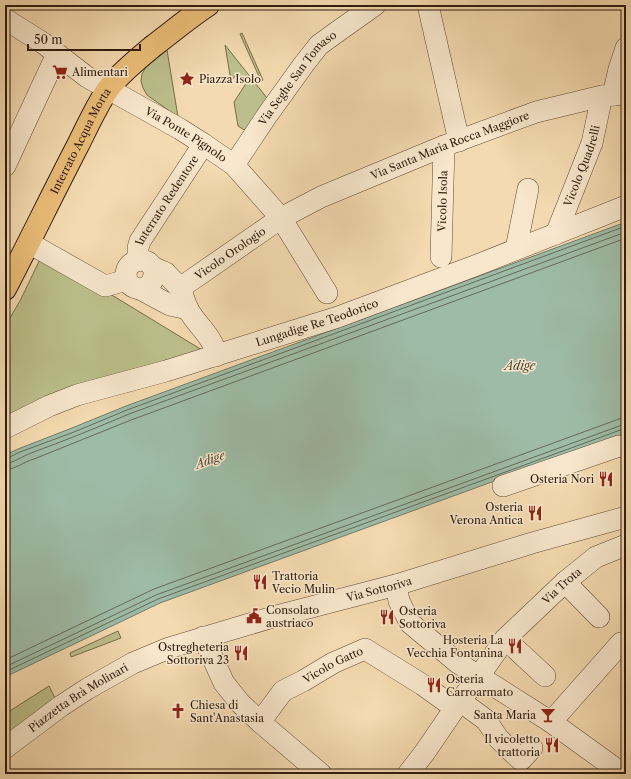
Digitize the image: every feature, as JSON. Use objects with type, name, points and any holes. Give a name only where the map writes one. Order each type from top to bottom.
[{"type":"main road","name":"Interrato Acqua Morta","points":[[5,289],[63,174],[108,90],[121,75],[139,59],[189,18],[208,5]]},
{"type":"street","name":"Via Seghe San Tomaso","points":[[234,165],[268,114],[319,45],[375,5]]},
{"type":"street","name":"Vicolo Isola","points":[[428,5],[451,143],[441,257]]},
{"type":"street","name":"Via Ponte Pignolo","points":[[5,19],[58,54],[87,77],[180,129],[234,165],[281,218],[327,293]]},
{"type":"street","name":"Vicolo Quadrelli","points":[[556,234],[592,143],[614,95],[619,69],[626,48]]},
{"type":"street","points":[[5,166],[58,54]]},
{"type":"street","name":"Via Santa Maria Rocca Maggiore","points":[[281,218],[321,196],[451,143],[536,112],[614,95]]},
{"type":"street","name":"Interrato Redentore","points":[[146,264],[138,248],[140,241],[201,148],[202,143]]},
{"type":"street","points":[[516,250],[528,189]]},
{"type":"street","name":"Lungadige Re Teodorico","points":[[5,428],[49,406],[77,395],[166,371],[338,317],[516,250],[626,206]]},
{"type":"street","name":"Vicolo Orologio","points":[[180,288],[281,218]]},
{"type":"street","points":[[29,243],[105,286],[134,284]]},
{"type":"street","points":[[188,309],[170,305],[134,284],[126,275],[129,265],[133,262],[146,264],[164,272],[180,288],[188,309],[212,342],[216,356]]},
{"type":"street","points":[[503,486],[619,446],[626,448]]},
{"type":"street","name":"Via Sottoriva","points":[[133,663],[169,648],[203,637],[396,585],[532,543],[626,517]]},
{"type":"street","name":"Via Trota","points":[[408,774],[505,639],[565,582],[596,557],[626,545]]},
{"type":"street","points":[[565,582],[599,617]]},
{"type":"street","points":[[396,585],[399,601],[410,623],[458,662],[551,722],[623,774]]},
{"type":"street","points":[[203,637],[224,683],[240,703],[317,771]]},
{"type":"street","points":[[505,639],[545,676]]},
{"type":"street","points":[[551,722],[621,644],[626,644]]},
{"type":"street","name":"Vicolo Gatto","points":[[260,722],[283,691],[333,663],[365,649],[423,685],[458,704]]},
{"type":"street","name":"Piazzetta Brà Molinari","points":[[5,748],[61,706],[87,689],[133,663]]},
{"type":"street","points":[[458,704],[486,720],[498,738],[521,760],[532,748]]},
{"type":"green space","points":[[242,33],[263,80],[261,81],[240,34]]},
{"type":"green space","points":[[225,45],[271,103],[249,133],[238,126],[234,102],[247,82],[236,75],[231,81]]},
{"type":"green space","points":[[167,50],[178,117],[147,95],[141,81],[142,74],[146,67]]},
{"type":"green space","points":[[43,253],[202,350],[5,422],[5,326],[20,301]]},
{"type":"green space","points":[[118,631],[121,638],[71,657],[70,653]]},
{"type":"green space","points":[[49,686],[55,698],[5,737],[5,714]]},
{"type":"water","name":"Adige","points":[[626,222],[626,433],[160,603],[5,677],[5,455],[126,406]]},
{"type":"place","name":"Alimentari","points":[[60,72]]},
{"type":"place","name":"Piazza Isolo","points":[[187,79]]},
{"type":"place","name":"Osteria Nori","points":[[606,479]]},
{"type":"place","name":"Osteria Verona Antica","points":[[535,513]]},
{"type":"place","name":"Trattoria Vecio Mulin","points":[[260,582]]},
{"type":"place","name":"Consolato austriaco","points":[[254,616]]},
{"type":"place","name":"Osteria Sottoriva","points":[[387,617]]},
{"type":"place","name":"Hosteria La Vecchia Fontanina","points":[[515,646]]},
{"type":"place","name":"Ostregheteria Sottoriva 23","points":[[241,653]]},
{"type":"place","name":"Osteria Carroarmato","points":[[434,685]]},
{"type":"place","name":"Chiesa di Sant'Anastasia","points":[[178,711]]},
{"type":"place","name":"Santa Maria","points":[[548,715]]},
{"type":"place","name":"Il vicoletto trattoria","points":[[552,745]]}]
